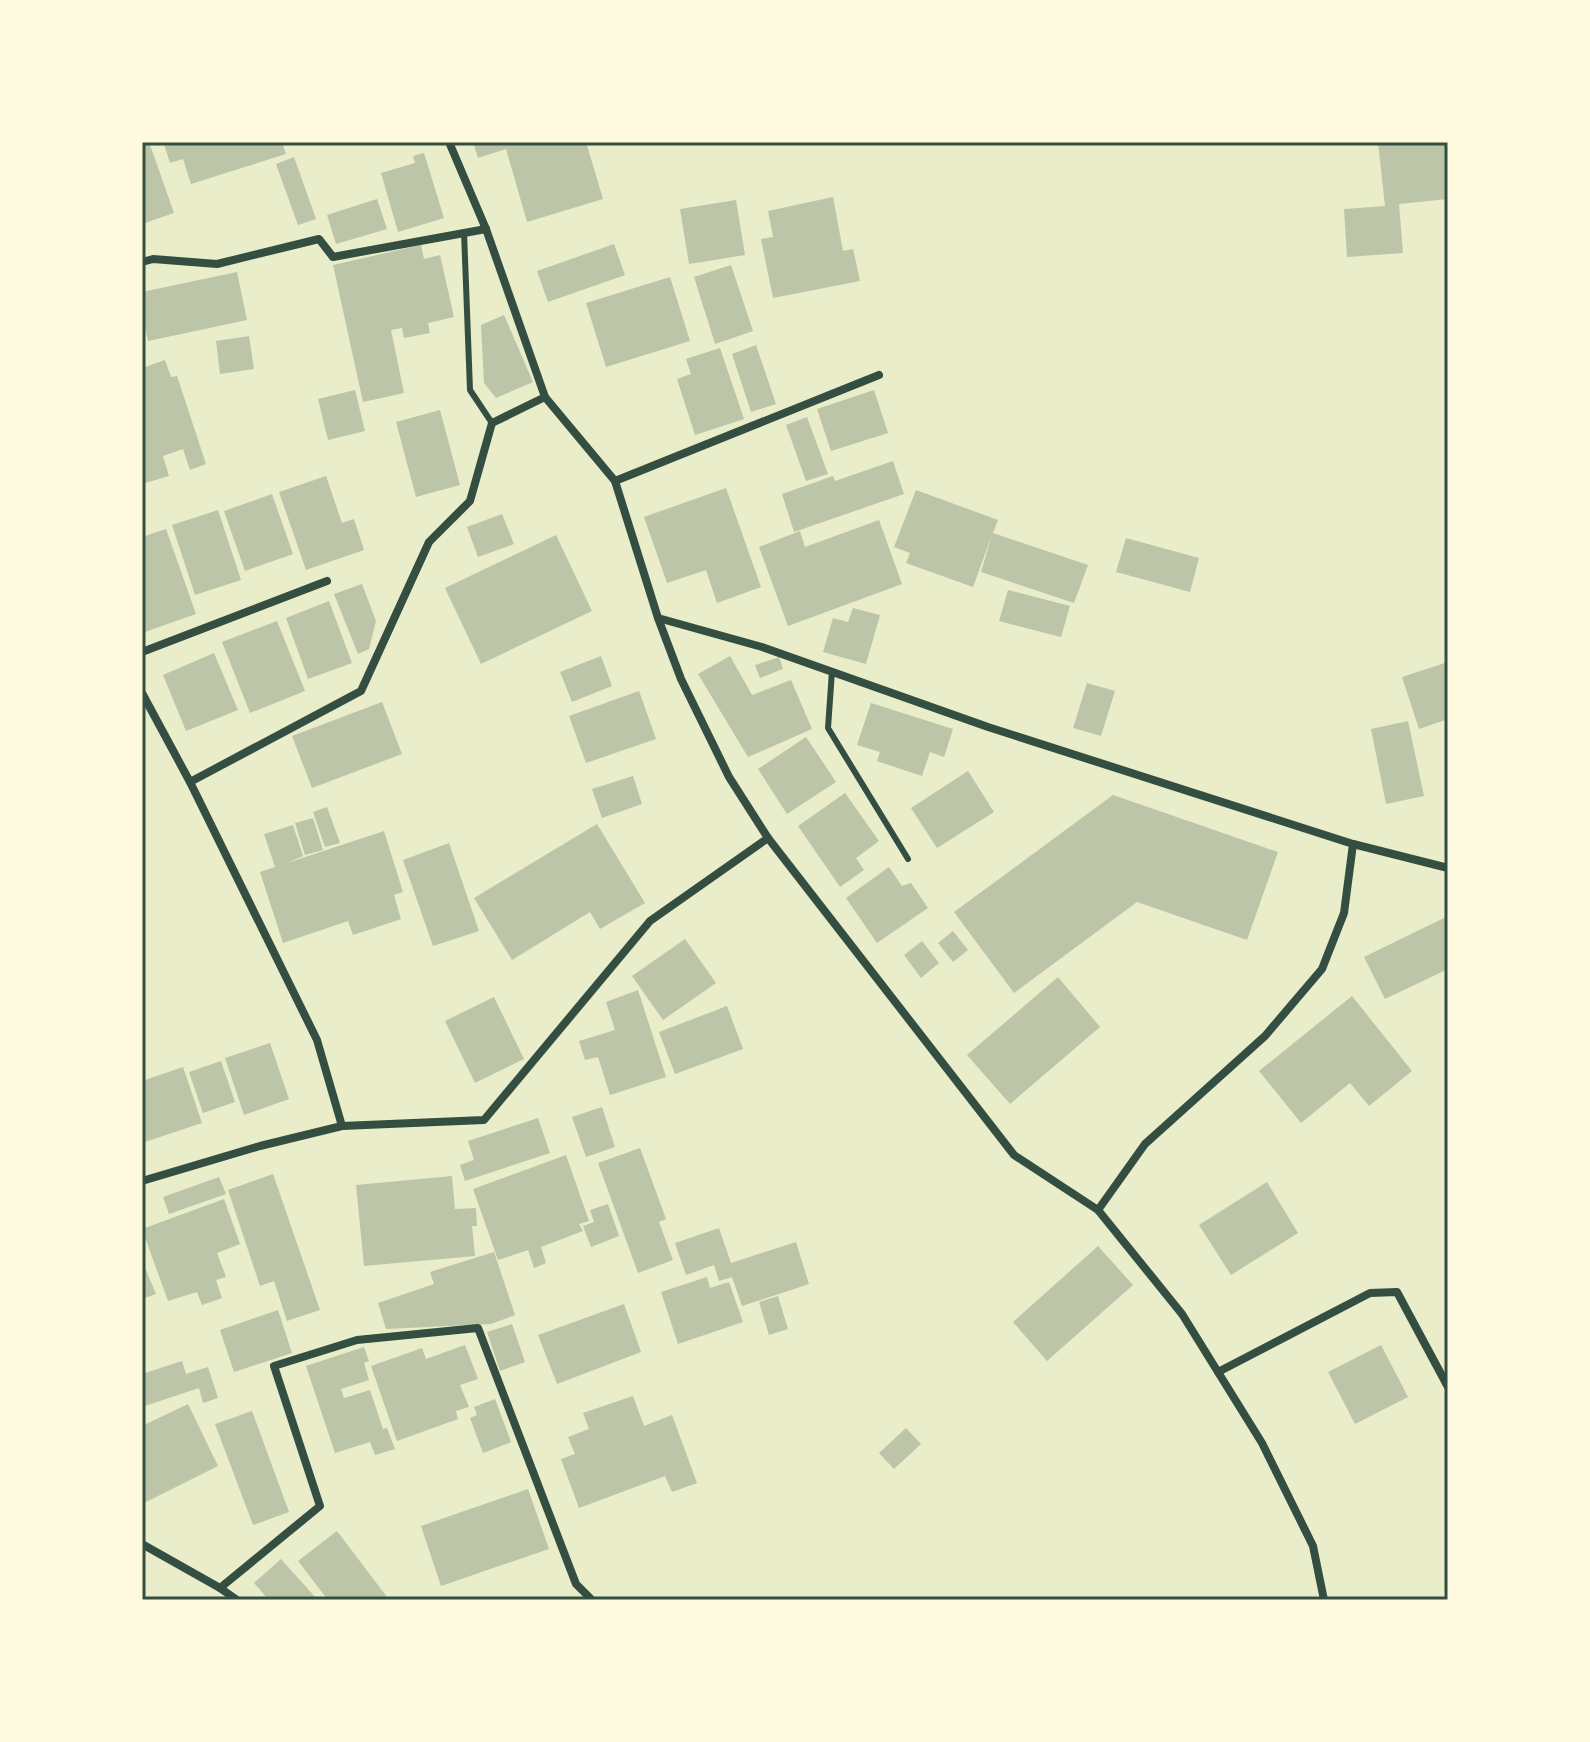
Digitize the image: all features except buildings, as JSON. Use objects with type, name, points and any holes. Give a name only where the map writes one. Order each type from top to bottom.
[{"type":"street","points":[[449,142],[486,229],[545,397],[615,481],[658,618],[681,679],[729,777],[768,838],[1014,1155],[1098,1210],[1182,1314],[1262,1443],[1313,1546],[1324,1600]]},
{"type":"street","points":[[142,262],[153,259],[217,264],[319,239],[333,257],[486,229]]},
{"type":"street","points":[[615,481],[879,375]]},
{"type":"street","points":[[190,782],[361,691],[429,542],[470,501],[492,423],[545,397]]},
{"type":"street","points":[[142,652],[327,581]]},
{"type":"street","points":[[658,618],[762,647],[988,727],[1353,844],[1448,868]]},
{"type":"street","points":[[142,693],[190,782],[317,1040],[342,1126]]},
{"type":"street","points":[[142,1181],[260,1146],[342,1126],[484,1120],[650,921],[768,838]]},
{"type":"street","points":[[1098,1210],[1145,1144],[1265,1036],[1322,969],[1344,913],[1353,844]]},
{"type":"street","points":[[1218,1372],[1370,1293],[1397,1292],[1448,1387]]},
{"type":"street","points":[[220,1588],[320,1506],[274,1366],[357,1340],[478,1328],[576,1584],[592,1600]]},
{"type":"street","points":[[142,1544],[237,1600]]},
{"type":"lane","points":[[464,232],[470,390],[492,423]]},
{"type":"lane","points":[[832,671],[828,728],[908,859]]}]
